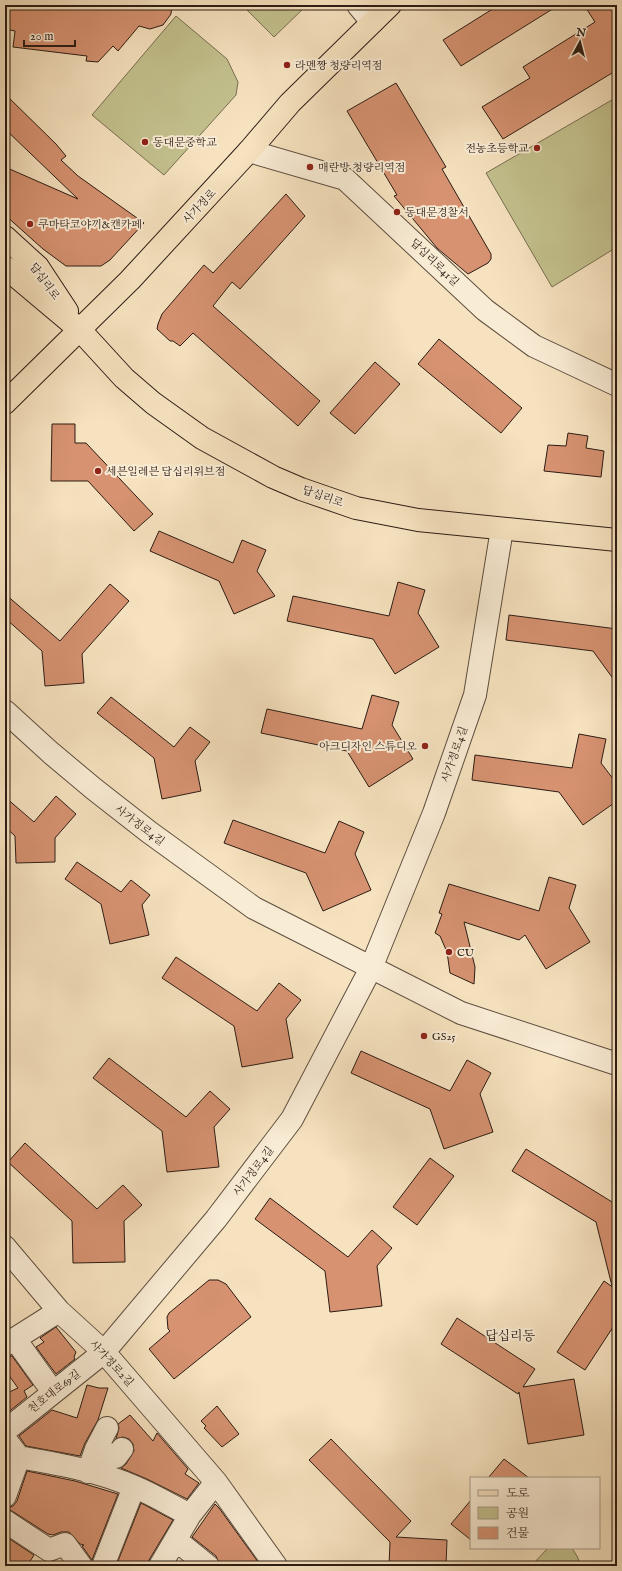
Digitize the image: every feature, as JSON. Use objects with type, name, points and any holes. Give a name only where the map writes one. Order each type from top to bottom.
[{"type":"main road","name":"사가정로","points":[[5,403],[130,280],[249,151],[290,102],[390,5]]},
{"type":"main road","name":"답십리로","points":[[5,237],[38,267],[80,330]]},
{"type":"main road","name":"답십리로","points":[[5,267],[80,330],[124,378],[164,412],[202,438],[272,477],[301,489],[356,508],[418,520],[617,540]]},
{"type":"street","points":[[358,5],[372,22]]},
{"type":"street","name":"답십리로41길","points":[[249,151],[345,179],[485,310],[534,346],[617,386]]},
{"type":"street","name":"사가정로4길","points":[[104,1352],[216,1219],[292,1119],[371,968],[434,813],[475,695],[502,529]]},
{"type":"street","name":"사가정로4길","points":[[5,711],[51,753],[94,789],[254,908],[461,1013],[617,1064]]},
{"type":"street","name":"사가정로2길","points":[[5,1247],[59,1311],[104,1352],[216,1482],[276,1566]]},
{"type":"street","points":[[53,1392],[10,1342],[59,1311]]},
{"type":"street","name":"천호대로69길","points":[[5,1430],[104,1352]]},
{"type":"street","points":[[88,1472],[96,1449],[107,1428]]},
{"type":"street","points":[[5,1439],[19,1457],[88,1472],[134,1487],[190,1515]]},
{"type":"street","points":[[96,1449],[116,1457],[122,1449]]},
{"type":"street","points":[[5,1496],[19,1457]]},
{"type":"street","points":[[160,1566],[190,1515],[216,1482]]},
{"type":"street","points":[[103,1566],[112,1547],[134,1487]]},
{"type":"street","points":[[7,1529],[48,1550],[65,1544],[81,1566]]},
{"type":"street","points":[[176,1540],[208,1566]]},
{"type":"green space","points":[[242,5],[307,5],[274,37]]},
{"type":"green space","points":[[176,16],[227,59],[238,82],[236,95],[164,175],[92,115]]},
{"type":"green space","points":[[617,97],[617,247],[552,287],[486,173]]},
{"type":"green space","points":[[547,1549],[573,1549],[578,1558],[580,1566],[531,1566]]},
{"type":"building","points":[[5,5],[172,5],[171,14],[163,25],[150,29],[139,26],[118,51],[113,46],[98,62],[86,61],[87,56],[13,47],[15,31],[5,29]]},
{"type":"building","points":[[499,5],[559,5],[461,66],[443,40]]},
{"type":"building","points":[[584,5],[617,5],[617,70],[503,139],[482,107],[530,78],[523,67],[595,22]]},
{"type":"building","points":[[396,83],[446,167],[442,169],[491,254],[491,259],[488,263],[468,274],[437,248],[394,196],[397,195],[347,111]]},
{"type":"building","points":[[5,94],[56,144],[66,156],[61,160],[78,176],[144,223],[110,260],[101,266],[66,266],[43,249],[5,215],[5,167],[78,199],[5,129]]},
{"type":"building","points":[[286,194],[305,216],[240,289],[232,282],[213,306],[320,401],[298,426],[193,333],[180,346],[173,341],[170,341],[157,329],[162,314],[204,265],[213,273]]},
{"type":"building","points":[[439,339],[522,408],[501,433],[418,364]]},
{"type":"building","points":[[375,362],[400,384],[355,434],[330,413]]},
{"type":"building","points":[[52,424],[75,424],[75,443],[86,443],[153,514],[134,531],[88,481],[51,481]]},
{"type":"building","points":[[568,433],[588,436],[586,448],[604,451],[601,477],[544,471],[548,445],[566,446]]},
{"type":"building","points":[[159,531],[233,563],[242,540],[266,550],[257,571],[275,596],[234,614],[219,581],[150,551]]},
{"type":"building","points":[[398,582],[425,590],[418,613],[439,647],[395,674],[373,639],[287,621],[293,596],[389,616]]},
{"type":"building","points":[[110,584],[129,601],[82,654],[84,683],[45,686],[42,651],[5,618],[5,594],[60,641]]},
{"type":"building","points":[[509,615],[617,629],[617,684],[593,651],[506,640]]},
{"type":"building","points":[[372,695],[399,702],[392,725],[413,759],[369,787],[347,751],[261,733],[267,709],[362,729]]},
{"type":"building","points":[[111,697],[174,747],[190,727],[210,742],[195,761],[201,791],[162,799],[154,758],[97,713]]},
{"type":"building","points":[[579,734],[606,739],[601,763],[617,784],[617,801],[583,825],[559,792],[472,780],[475,755],[572,768]]},
{"type":"building","points":[[56,796],[76,814],[55,838],[55,862],[16,863],[15,836],[5,827],[5,797],[34,822]]},
{"type":"building","points":[[233,820],[325,853],[339,821],[364,832],[355,854],[371,890],[323,911],[306,873],[224,843]]},
{"type":"building","points":[[77,862],[121,892],[131,880],[150,895],[142,905],[149,935],[110,944],[101,904],[65,879]]},
{"type":"building","points":[[549,877],[576,885],[569,908],[590,942],[546,969],[525,935],[519,940],[464,922],[475,967],[474,984],[450,973],[447,952],[440,936],[435,933],[442,914],[439,913],[449,884],[539,911]]},
{"type":"building","points":[[176,957],[257,1011],[279,983],[301,1000],[286,1019],[293,1058],[242,1067],[234,1026],[162,978]]},
{"type":"building","points":[[361,1051],[450,1091],[467,1060],[491,1073],[480,1094],[493,1132],[444,1149],[430,1109],[351,1073]]},
{"type":"building","points":[[109,1058],[186,1117],[210,1091],[230,1109],[214,1127],[219,1167],[167,1172],[162,1131],[93,1078]]},
{"type":"building","points":[[25,1143],[97,1209],[123,1185],[142,1205],[124,1221],[125,1262],[73,1263],[72,1221],[8,1162]]},
{"type":"building","points":[[526,1149],[617,1205],[617,1285],[612,1286],[596,1222],[512,1171]]},
{"type":"building","points":[[430,1158],[454,1176],[417,1225],[393,1207]]},
{"type":"building","points":[[270,1198],[348,1257],[372,1230],[392,1248],[377,1266],[382,1306],[330,1312],[325,1271],[255,1219]]},
{"type":"building","points":[[209,1280],[218,1280],[226,1284],[251,1317],[174,1379],[149,1349],[170,1331],[168,1329],[167,1317],[169,1313]]},
{"type":"building","points":[[604,1281],[617,1290],[617,1321],[585,1370],[557,1352]]},
{"type":"building","points":[[457,1318],[535,1369],[523,1387],[574,1379],[584,1435],[528,1444],[519,1392],[518,1394],[441,1344]]},
{"type":"building","points":[[56,1327],[76,1352],[74,1357],[75,1359],[56,1374],[36,1347],[44,1342],[40,1338]]},
{"type":"building","points":[[12,1356],[33,1385],[24,1391],[27,1397],[6,1414],[5,1394],[18,1388],[5,1370],[5,1357]]},
{"type":"building","points":[[87,1385],[99,1388],[108,1388],[98,1420],[85,1443],[80,1456],[26,1446],[19,1436],[52,1410],[77,1418]]},
{"type":"building","points":[[217,1406],[239,1434],[222,1447],[204,1428],[206,1426],[201,1421]]},
{"type":"building","points":[[130,1415],[153,1441],[157,1433],[188,1469],[185,1474],[199,1483],[187,1499],[121,1468],[126,1464],[134,1451],[133,1444],[129,1439],[123,1437],[116,1439],[119,1428],[118,1424]]},
{"type":"building","points":[[331,1439],[411,1521],[396,1537],[447,1540],[446,1566],[389,1566],[390,1542],[309,1460]]},
{"type":"building","points":[[504,1459],[528,1477],[489,1477]]},
{"type":"building","points":[[27,1471],[75,1481],[118,1494],[92,1560],[82,1546],[84,1545],[80,1544],[69,1532],[61,1532],[53,1535],[48,1534],[12,1511],[5,1509],[13,1506],[17,1501]]},
{"type":"building","points":[[470,1501],[470,1539],[451,1524]]},
{"type":"building","points":[[141,1503],[173,1520],[149,1560],[148,1566],[116,1566]]},
{"type":"building","points":[[215,1504],[261,1566],[220,1566],[216,1556],[192,1537]]},
{"type":"building","points":[[5,1536],[34,1555],[27,1566],[5,1566]]},
{"type":"place","name":"라멘짱 청량리역점","points":[[287,65]]},
{"type":"place","name":"동대문중학교","points":[[145,142]]},
{"type":"place","name":"전농초등학교","points":[[537,148]]},
{"type":"place","name":"매란방 청량리역점","points":[[310,167]]},
{"type":"place","name":"동대문경찰서","points":[[397,212]]},
{"type":"place","name":"쿠마타코야끼&캔카페","points":[[30,224]]},
{"type":"place","name":"세븐일레븐 답십리위브점","points":[[98,471]]},
{"type":"place","name":"아크디자인 스튜디오","points":[[425,746]]},
{"type":"place","name":"CU","points":[[449,952]]},
{"type":"place","name":"GS25","points":[[424,1036]]},
{"type":"district","name":"답십리동","points":[[510,1335]]}]
